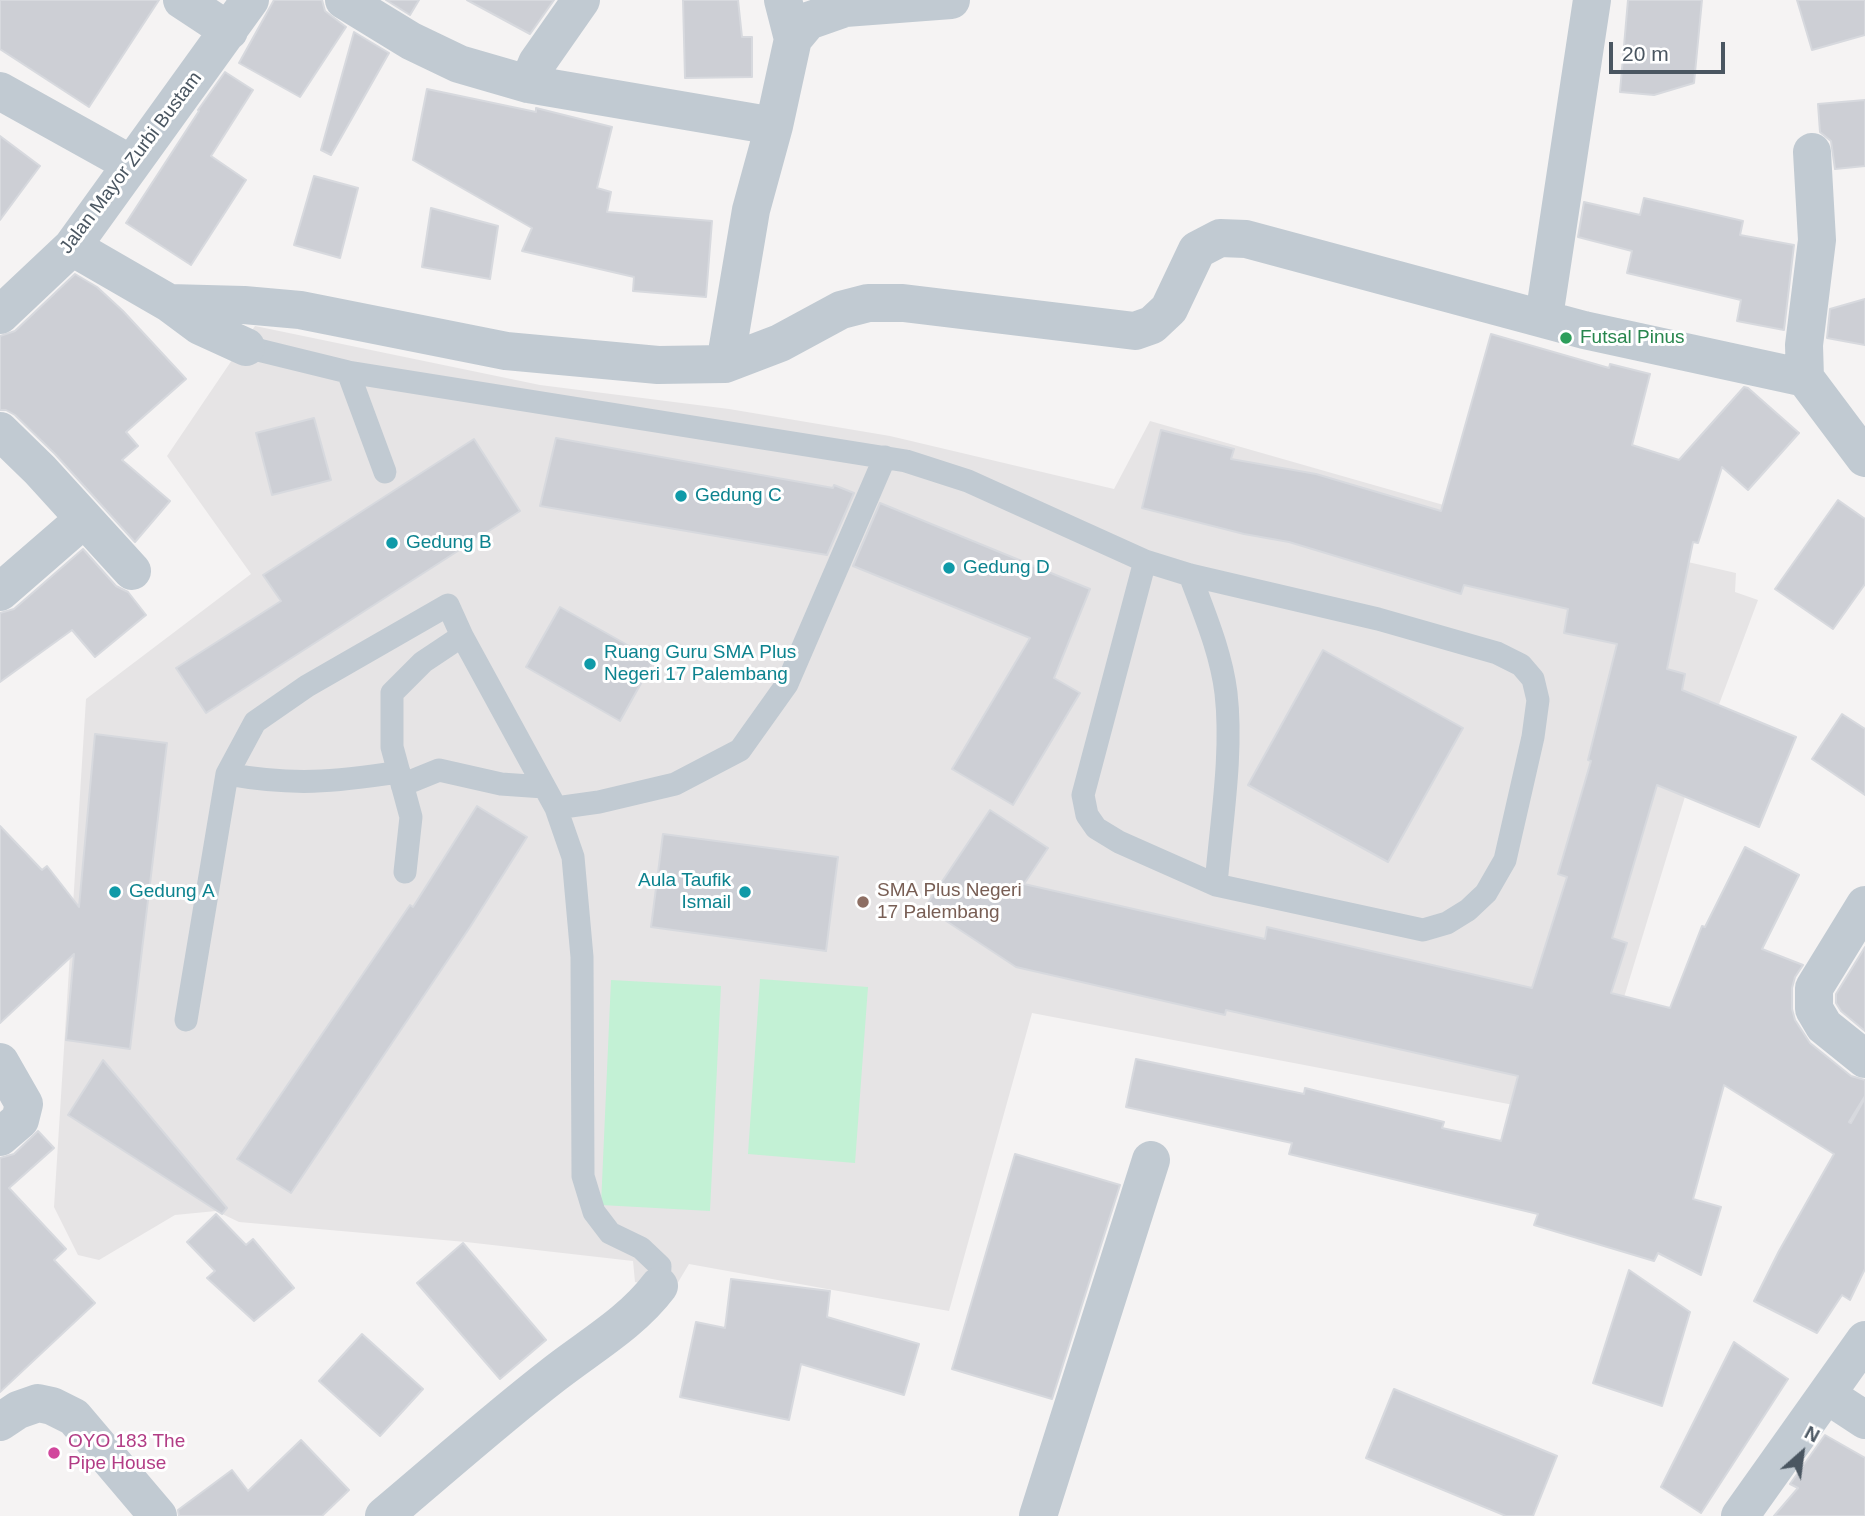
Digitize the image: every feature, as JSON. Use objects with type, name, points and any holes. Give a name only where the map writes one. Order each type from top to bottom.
[{"type":"street","points":[[181,0],[239,15]]},
{"type":"street","points":[[344,0],[411,41],[459,64],[528,84],[774,126]]},
{"type":"street","points":[[528,84],[537,63],[581,0]]},
{"type":"street","points":[[725,364],[751,210],[774,126],[793,39],[783,0]]},
{"type":"street","points":[[793,39],[808,21],[845,8],[951,0]]},
{"type":"street","points":[[1544,317],[1592,0]]},
{"type":"street","name":"Jalan Mayor Zurbi Bustam","points":[[0,315],[72,247],[239,15]]},
{"type":"street","points":[[0,91],[131,164]]},
{"type":"street","points":[[1812,152],[1817,240],[1804,345],[1805,378],[1865,458]]},
{"type":"street","points":[[169,303],[300,310],[506,351],[658,365],[725,364],[780,343],[841,310],[868,303],[903,303],[1135,331],[1152,325],[1169,309],[1196,250],[1220,238],[1246,239],[1544,317],[1584,330],[1805,378]]},
{"type":"street","points":[[72,247],[169,303],[200,326],[246,347]]},
{"type":"street","points":[[0,431],[40,470],[132,571]]},
{"type":"street","points":[[0,592],[85,519]]},
{"type":"street","points":[[1865,905],[1814,988],[1814,1009],[1824,1026],[1865,1059]]},
{"type":"street","points":[[0,1062],[24,1104],[20,1120],[0,1137]]},
{"type":"street","points":[[1038,1516],[1151,1160]]},
{"type":"street","points":[[384,1516],[552,1376],[627,1320],[645,1304],[659,1286]]},
{"type":"street","points":[[1740,1516],[1865,1340]]},
{"type":"street","points":[[1827,1395],[1865,1420]]},
{"type":"street","points":[[0,1422],[18,1410],[38,1403],[52,1406],[74,1417],[158,1516]]},
{"type":"lane","points":[[246,347],[348,372],[906,461],[968,481],[1145,561],[1190,575],[1378,619],[1497,653],[1521,665],[1533,679],[1538,700],[1533,737],[1505,860],[1486,893],[1468,910],[1447,923],[1423,930],[1216,886],[1119,842],[1096,828],[1087,815],[1083,794],[1145,561]]},
{"type":"lane","points":[[348,372],[385,472]]},
{"type":"lane","points":[[556,808],[599,802],[675,784],[740,750],[787,684],[885,457]]},
{"type":"lane","points":[[1190,575],[1216,645],[1226,692],[1228,746],[1216,886]]},
{"type":"lane","points":[[186,1020],[228,774],[255,722],[307,686],[448,605],[462,636],[556,808],[573,857],[582,957],[583,1176],[594,1212],[610,1233],[641,1248],[660,1266],[659,1286]]},
{"type":"lane","points":[[405,872],[411,817],[392,747],[392,693],[423,662],[462,636]]},
{"type":"lane","points":[[228,774],[294,783],[400,778],[439,769],[501,784],[544,787]]},
{"type":"shaded area","name":"SMA Plus Negeri 17 Palembang","points":[[255,326],[540,385],[729,409],[890,436],[1114,489],[1150,421],[1468,512],[1736,573],[1735,592],[1758,600],[1687,790],[1587,1119],[1032,1013],[949,1311],[689,1264],[674,1289],[635,1282],[633,1261],[466,1242],[239,1222],[216,1211],[175,1215],[99,1260],[78,1255],[54,1207],[86,699],[251,574],[167,456]]},
{"type":"green space","points":[[760,979],[868,987],[855,1163],[748,1154]]},
{"type":"green space","points":[[611,980],[721,986],[710,1211],[601,1205]]},
{"type":"building","points":[[0,0],[159,0],[89,107],[0,49]]},
{"type":"building","points":[[274,0],[322,0],[325,11],[346,27],[300,97],[239,63]]},
{"type":"building","points":[[386,0],[419,0],[410,15]]},
{"type":"building","points":[[467,0],[554,0],[530,34]]},
{"type":"building","points":[[683,0],[738,0],[742,37],[752,37],[752,77],[685,78]]},
{"type":"building","points":[[1628,0],[1702,0],[1694,83],[1654,95],[1620,92]]},
{"type":"building","points":[[1797,0],[1865,0],[1865,35],[1812,50]]},
{"type":"building","points":[[354,32],[389,53],[331,155],[321,150]]},
{"type":"building","points":[[225,72],[253,90],[211,156],[246,180],[191,265],[126,223]]},
{"type":"building","points":[[427,89],[536,112],[536,108],[612,127],[597,188],[611,192],[607,212],[712,221],[706,297],[633,291],[634,277],[522,251],[532,228],[413,160]]},
{"type":"building","points":[[1865,100],[1865,166],[1835,169],[1831,141],[1820,132],[1818,104]]},
{"type":"building","points":[[0,136],[40,166],[0,220]]},
{"type":"building","points":[[314,176],[358,188],[340,258],[294,245]]},
{"type":"building","points":[[1644,198],[1743,221],[1740,235],[1794,245],[1784,330],[1737,321],[1741,300],[1627,273],[1632,251],[1578,237],[1584,202],[1640,215]]},
{"type":"building","points":[[431,208],[498,226],[490,279],[422,267]]},
{"type":"building","points":[[75,274],[97,287],[123,311],[186,379],[126,432],[138,446],[122,460],[170,501],[135,542],[55,454],[15,415],[0,410],[0,336],[15,331]]},
{"type":"building","points":[[1865,299],[1865,345],[1827,338],[1830,309]]},
{"type":"building","points":[[1491,334],[1609,368],[1610,364],[1650,374],[1632,445],[1679,460],[1744,387],[1799,433],[1748,490],[1722,467],[1698,543],[1693,542],[1667,669],[1685,674],[1682,690],[1796,737],[1759,827],[1657,785],[1612,938],[1627,943],[1611,993],[1670,1008],[1702,926],[1705,927],[1745,847],[1799,875],[1762,949],[1803,965],[1792,988],[1795,1020],[1810,1043],[1851,1076],[1865,1080],[1865,1096],[1849,1122],[1851,1123],[1865,1098],[1865,1269],[1850,1300],[1842,1295],[1817,1333],[1754,1301],[1834,1154],[1724,1085],[1693,1199],[1721,1207],[1701,1275],[1658,1253],[1654,1261],[1534,1225],[1538,1214],[1289,1154],[1292,1143],[1126,1107],[1136,1059],[1304,1094],[1305,1088],[1444,1122],[1442,1128],[1501,1141],[1518,1076],[1226,1010],[1225,1015],[1016,967],[925,907],[990,810],[1048,848],[1024,884],[1265,939],[1267,927],[1532,988],[1567,877],[1558,874],[1591,761],[1588,760],[1617,644],[1564,633],[1568,609],[1464,585],[1461,594],[1289,542],[1244,534],[1142,508],[1161,430],[1234,449],[1231,459],[1316,474],[1441,511]]},
{"type":"building","points":[[314,418],[331,480],[272,495],[256,433]]},
{"type":"building","name":"Gedung C","points":[[556,438],[833,488],[834,485],[854,493],[827,555],[540,506]]},
{"type":"building","name":"Gedung B","points":[[474,439],[520,511],[206,713],[176,668],[281,601],[263,575]]},
{"type":"building","points":[[1838,500],[1865,519],[1865,584],[1833,629],[1775,589]]},
{"type":"building","points":[[880,503],[1090,589],[1054,678],[1080,693],[1013,805],[952,769],[1030,638],[853,566]]},
{"type":"building","points":[[83,549],[116,586],[128,592],[146,615],[95,657],[72,630],[0,682],[0,613],[14,609]]},
{"type":"building","name":"Ruang Guru SMA Plus Negeri 17 Palembang","points":[[560,607],[654,660],[620,721],[526,667]]},
{"type":"building","points":[[1323,650],[1463,728],[1388,862],[1248,785]]},
{"type":"building","points":[[1842,714],[1865,729],[1865,795],[1812,759]]},
{"type":"building","name":"Gedung A","points":[[95,734],[167,743],[130,1049],[66,1040],[74,954],[0,1023],[0,826],[42,870],[47,866],[79,907]]},
{"type":"building","points":[[477,806],[527,837],[470,927],[291,1193],[237,1159],[410,905],[413,907]]},
{"type":"building","name":"Aula Taufik Ismail","points":[[663,834],[838,857],[826,951],[651,927]]},
{"type":"building","points":[[1865,947],[1865,1031],[1841,1011],[1836,1003],[1836,994]]},
{"type":"building","points":[[103,1060],[227,1208],[222,1214],[68,1115]]},
{"type":"building","points":[[38,1131],[54,1148],[9,1188],[66,1249],[54,1260],[95,1303],[0,1392],[0,1158],[14,1154]]},
{"type":"building","points":[[1015,1154],[1120,1185],[1052,1399],[952,1369]]},
{"type":"building","points":[[216,1214],[246,1245],[253,1239],[294,1288],[254,1321],[207,1278],[215,1271],[187,1242]]},
{"type":"building","points":[[463,1243],[546,1340],[500,1379],[417,1283]]},
{"type":"building","points":[[1629,1270],[1690,1312],[1662,1406],[1593,1383]]},
{"type":"building","points":[[731,1279],[830,1291],[827,1317],[919,1344],[904,1395],[801,1364],[789,1420],[680,1397],[696,1322],[725,1328]]},
{"type":"building","points":[[362,1334],[423,1389],[380,1436],[319,1381]]},
{"type":"building","points":[[1734,1342],[1788,1379],[1701,1513],[1661,1487]]},
{"type":"building","points":[[1394,1389],[1557,1456],[1533,1516],[1506,1516],[1366,1458]]},
{"type":"building","points":[[1825,1435],[1865,1458],[1865,1516],[1774,1516],[1798,1488],[1790,1484]]},
{"type":"building","points":[[301,1440],[349,1490],[322,1516],[179,1516],[178,1510],[232,1470],[248,1491]]},
{"type":"place","name":"Futsal Pinus","points":[[1566,338]]},
{"type":"place","name":"Gedung C","points":[[681,496]]},
{"type":"place","name":"Gedung B","points":[[392,543]]},
{"type":"place","name":"Gedung D","points":[[949,568]]},
{"type":"place","name":"Ruang Guru SMA Plus Negeri 17 Palembang","points":[[590,664]]},
{"type":"place","name":"Gedung A","points":[[115,892]]},
{"type":"place","name":"Aula Taufik Ismail","points":[[745,892]]},
{"type":"place","name":"SMA Plus Negeri 17 Palembang","points":[[863,902]]},
{"type":"place","name":"OYO 183 The Pipe House","points":[[54,1453]]}]
